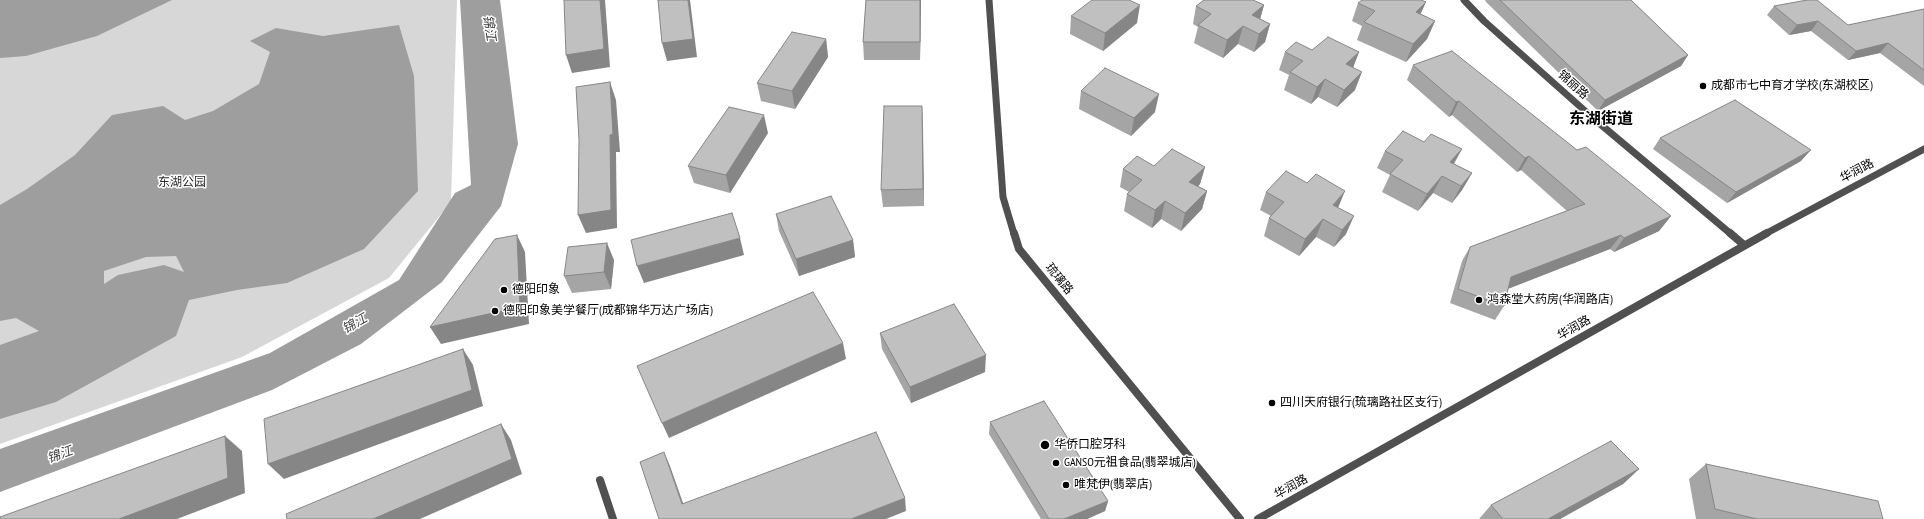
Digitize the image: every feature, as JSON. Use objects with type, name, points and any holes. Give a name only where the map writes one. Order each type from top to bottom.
[{"type":"street","name":"琉璃路","points":[[989,0],[1003,197],[1019,249],[1240,519]]},
{"type":"street","name":"锦丽路","points":[[1464,0],[1484,21],[1593,118],[1744,245]]},
{"type":"street","name":"华润路","points":[[1258,519],[1744,245],[1924,149]]},
{"type":"street","points":[[600,480],[613,519]]},
{"type":"green space","name":"东湖公园","points":[[0,0],[457,0],[451,202],[389,278],[242,357],[0,444]]},
{"type":"water","points":[[0,0],[172,0],[97,36],[26,56],[0,58]]},
{"type":"water","name":"锦江","points":[[460,0],[500,0],[518,144],[501,206],[442,282],[361,344],[272,390],[0,492],[0,449],[270,353],[399,280],[455,193],[471,185]]},
{"type":"water","points":[[399,25],[414,76],[418,191],[364,249],[287,283],[237,290],[189,300],[176,336],[56,402],[0,419],[0,345],[39,331],[16,318],[0,321],[0,205],[27,189],[75,155],[112,115],[163,106],[185,120],[213,111],[259,84],[270,52],[250,41],[276,28],[323,36]],"holes":[[[176,256],[184,272],[164,265],[118,275],[104,284],[104,271],[146,257]]]},
{"type":"building","points":[[564,0],[600,0],[604,49],[566,55]]},
{"type":"building","points":[[658,0],[688,0],[693,39],[662,43]]},
{"type":"building","points":[[866,0],[920,0],[920,42],[863,42]]},
{"type":"building","points":[[1092,0],[1129,0],[1140,5],[1105,33],[1071,16]]},
{"type":"building","points":[[1204,0],[1253,0],[1264,5],[1252,15],[1270,24],[1259,34],[1243,26],[1227,40],[1198,25],[1211,14],[1196,6]]},
{"type":"building","points":[[1362,0],[1421,0],[1426,2],[1416,12],[1435,21],[1413,44],[1364,22],[1375,11],[1358,3]]},
{"type":"building","points":[[1500,0],[1631,0],[1688,55],[1605,100]]},
{"type":"building","points":[[1807,0],[1817,0],[1848,25],[1924,9],[1924,70],[1888,43],[1856,51],[1818,21],[1797,25],[1774,6]]},
{"type":"building","points":[[792,32],[826,39],[792,91],[757,83]]},
{"type":"building","points":[[1328,37],[1359,52],[1346,64],[1362,72],[1344,90],[1325,79],[1317,87],[1290,72],[1303,61],[1285,52],[1296,42],[1312,50]]},
{"type":"building","points":[[1452,51],[1577,150],[1586,147],[1671,216],[1624,238],[1621,235],[1511,277],[1504,306],[1458,289],[1470,247],[1585,204],[1529,156],[1525,158],[1459,101],[1456,102],[1413,65]]},
{"type":"building","points":[[1105,68],[1159,94],[1134,118],[1081,91]]},
{"type":"building","points":[[610,82],[613,134],[610,135],[611,210],[578,215],[579,140],[576,87]]},
{"type":"building","points":[[1735,100],[1811,150],[1736,192],[1660,138]]},
{"type":"building","points":[[884,106],[922,106],[923,189],[881,190]]},
{"type":"building","points":[[729,107],[764,115],[726,175],[688,166]]},
{"type":"building","points":[[1403,131],[1424,142],[1431,134],[1462,149],[1450,162],[1472,173],[1461,186],[1442,176],[1427,194],[1390,174],[1403,160],[1385,151]]},
{"type":"building","points":[[1172,149],[1205,167],[1189,182],[1207,191],[1185,213],[1165,201],[1155,210],[1127,194],[1142,180],[1123,169],[1137,156],[1154,166]]},
{"type":"building","points":[[1286,171],[1307,183],[1316,174],[1345,191],[1333,205],[1354,216],[1342,230],[1323,219],[1305,239],[1269,218],[1284,202],[1266,192]]},
{"type":"building","points":[[831,196],[853,240],[796,259],[776,214]]},
{"type":"building","points":[[732,213],[740,238],[637,266],[631,240]]},
{"type":"building","points":[[517,235],[520,307],[430,327],[495,239]]},
{"type":"building","points":[[607,243],[604,272],[564,276],[568,247]]},
{"type":"building","points":[[813,292],[843,343],[662,423],[637,366]]},
{"type":"building","points":[[954,304],[986,355],[910,387],[880,333]]},
{"type":"building","points":[[463,349],[472,390],[268,464],[264,419]]},
{"type":"building","points":[[1044,401],[1108,501],[1064,519],[1049,519],[990,422]]},
{"type":"building","points":[[501,424],[512,459],[373,519],[287,519],[286,514]]},
{"type":"building","points":[[876,432],[905,498],[851,519],[659,519],[640,462],[664,452],[682,504]]},
{"type":"building","points":[[225,436],[228,478],[119,519],[0,519],[0,517]]},
{"type":"building","points":[[1611,441],[1639,469],[1548,519],[1503,519],[1491,505]]},
{"type":"building","points":[[1706,464],[1878,501],[1883,519],[1757,519],[1715,509]]},
{"type":"place","name":"成都市七中育才学校(东湖校区)","points":[[1703,86]]},
{"type":"place","name":"德阳印象","points":[[504,290]]},
{"type":"place","name":"鸿森堂大药房(华润路店)","points":[[1479,300]]},
{"type":"place","name":"德阳印象美学餐厅(成都锦华万达广场店)","points":[[495,311]]},
{"type":"place","name":"四川天府银行(琉璃路社区支行)","points":[[1272,403]]},
{"type":"place","name":"华侨口腔牙科","points":[[1045,445]]},
{"type":"place","name":"GANSO元祖食品(翡翠城店)","points":[[1056,463]]},
{"type":"place","name":"唯梵伊(翡翠店)","points":[[1066,485]]},
{"type":"district","name":"东湖街道","points":[[1601,119]]}]
